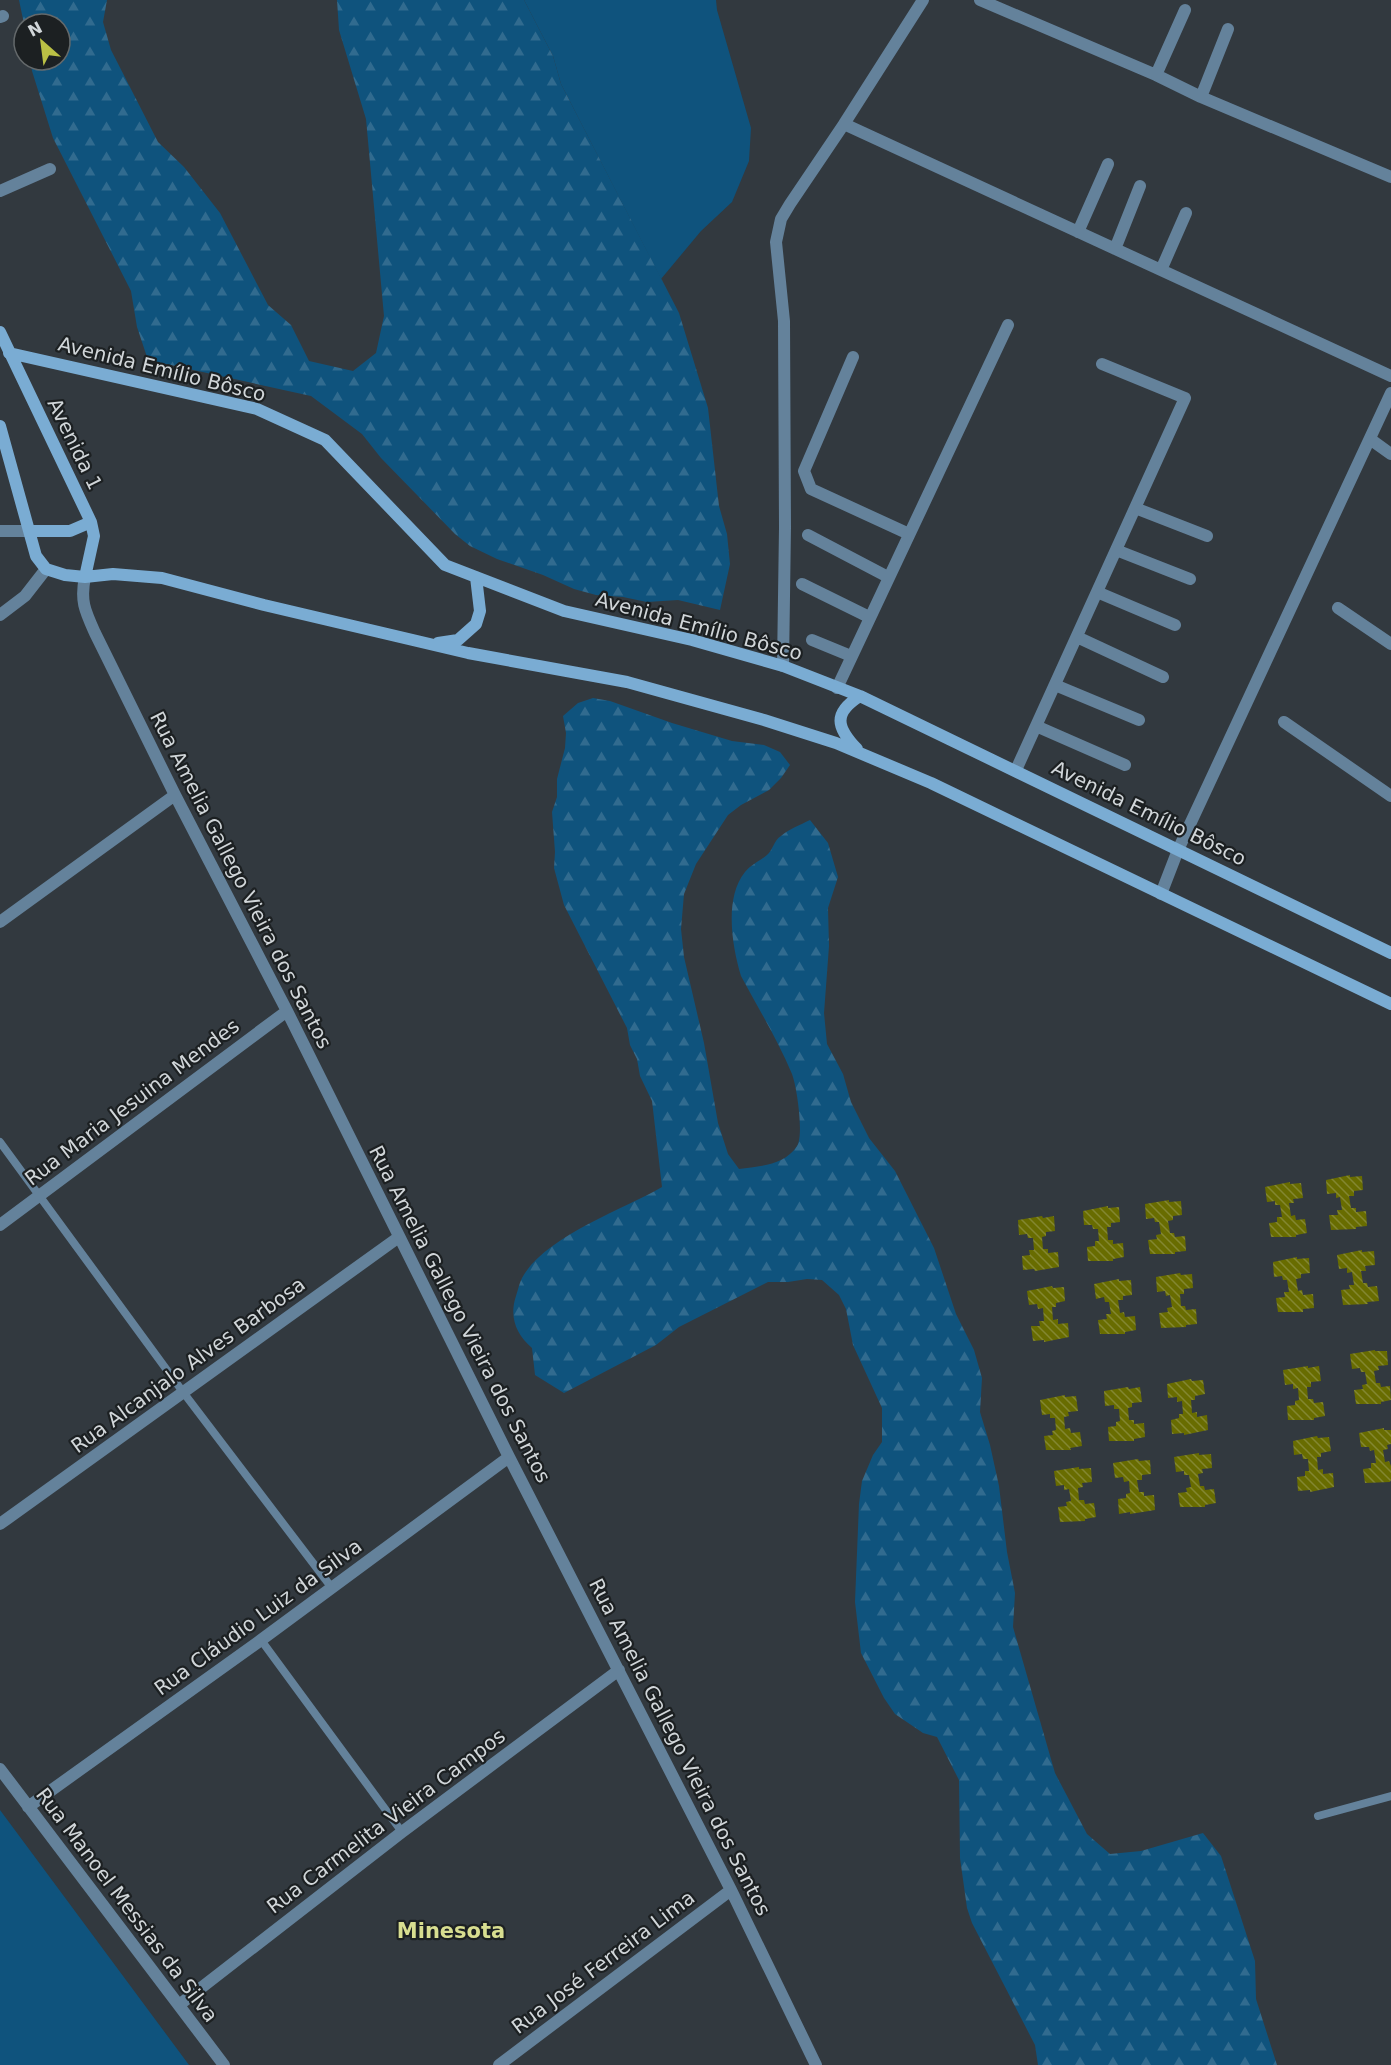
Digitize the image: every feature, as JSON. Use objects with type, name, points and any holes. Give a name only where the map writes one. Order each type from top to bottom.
[{"type":"main road","name":"Avenida 1","points":[[0,332],[91,522],[94,536],[85,577]]},
{"type":"main road","name":"Avenida Emílio Bôsco","points":[[9,353],[256,409],[325,440],[445,566],[564,611],[692,640],[783,666],[860,696],[1391,953]]},
{"type":"main road","points":[[0,426],[36,556],[46,569],[65,575],[85,577],[113,574],[162,578],[468,653],[627,682],[764,720],[860,753],[931,783],[1391,1004]]},
{"type":"main road","points":[[29,531],[70,531],[91,522]]},
{"type":"main road","points":[[431,644],[458,640],[476,624],[480,611],[476,577]]},
{"type":"main road","points":[[860,696],[842,710],[840,721],[848,739],[860,753]]},
{"type":"street","points":[[783,666],[784,321],[776,242],[781,219],[923,0]]},
{"type":"street","points":[[981,0],[1156,75],[1201,97],[1391,177]]},
{"type":"street","points":[[1156,75],[1185,10]]},
{"type":"street","points":[[1201,97],[1228,29]]},
{"type":"street","points":[[844,124],[1391,376]]},
{"type":"street","points":[[1078,232],[1108,164]]},
{"type":"street","points":[[0,191],[50,169]]},
{"type":"street","points":[[1115,249],[1140,186]]},
{"type":"street","points":[[1161,270],[1186,213]]},
{"type":"street","points":[[837,688],[1008,325]]},
{"type":"street","points":[[853,357],[804,471],[811,489],[909,534]]},
{"type":"street","points":[[1016,770],[1185,398],[1102,364]]},
{"type":"street","points":[[1161,894],[1178,850],[1391,393]]},
{"type":"street","points":[[1370,439],[1391,454]]},
{"type":"street","points":[[1135,508],[1207,536]]},
{"type":"street","points":[[0,531],[29,531]]},
{"type":"street","points":[[808,535],[888,577]]},
{"type":"street","points":[[1116,550],[1190,579]]},
{"type":"street","points":[[0,615],[25,596],[46,569]]},
{"type":"street","name":"Rua Amelia Gallego Vieira dos Santos","points":[[85,577],[82,592],[83,606],[175,795],[287,1011],[509,1457],[731,1890],[816,2065]]},
{"type":"street","points":[[802,584],[870,617]]},
{"type":"street","points":[[1097,592],[1175,626]]},
{"type":"street","points":[[1338,608],[1391,644]]},
{"type":"street","points":[[1077,637],[1163,677]]},
{"type":"street","points":[[812,640],[851,656]]},
{"type":"street","points":[[1055,685],[1139,720]]},
{"type":"street","points":[[1284,722],[1391,796]]},
{"type":"street","points":[[1036,726],[1125,765]]},
{"type":"street","points":[[0,922],[175,795]]},
{"type":"street","name":"Rua Maria Jesuina Mendes","points":[[0,1225],[287,1011]]},
{"type":"street","name":"Rua Alcanjalo Alves Barbosa","points":[[0,1524],[399,1237]]},
{"type":"street","name":"Rua Cláudio Luiz da Silva","points":[[28,1808],[509,1457]]},
{"type":"street","name":"Rua Carmelita Vieira Campos","points":[[179,2005],[402,1832],[619,1670]]},
{"type":"street","name":"Rua Manoel Messias da Silva","points":[[0,1768],[224,2065]]},
{"type":"street","name":"Rua José Ferreira Lima","points":[[499,2065],[731,1890]]},
{"type":"lane","points":[[0,1142],[183,1392],[332,1588]]},
{"type":"lane","points":[[261,1640],[402,1832]]},
{"type":"lane","points":[[1318,1816],[1391,1796]]},
{"type":"green space","points":[[19,0],[107,0],[103,22],[111,50],[158,142],[184,167],[220,213],[268,305],[291,325],[309,361],[353,371],[376,353],[384,316],[366,119],[339,30],[337,0],[524,0],[553,56],[561,84],[679,313],[708,408],[719,506],[727,534],[730,564],[720,610],[678,600],[647,602],[596,595],[574,589],[497,559],[470,546],[455,534],[381,458],[362,434],[311,396],[148,360],[137,327],[131,291],[53,138],[32,72],[72,72],[72,12],[22,12]]},
{"type":"green space","points":[[524,0],[716,0],[751,128],[749,161],[732,202],[701,231],[661,279],[561,84],[553,56]]},
{"type":"green space","points":[[593,698],[610,701],[732,741],[764,745],[780,752],[790,765],[769,790],[728,815],[696,864],[684,894],[681,929],[684,957],[704,1043],[718,1123],[728,1154],[739,1169],[763,1166],[792,1153],[799,1140],[799,1111],[794,1080],[781,1049],[741,976],[733,937],[732,908],[738,883],[745,872],[767,855],[779,838],[810,820],[828,843],[838,877],[828,908],[829,946],[824,1013],[827,1044],[843,1074],[851,1102],[869,1138],[895,1171],[934,1248],[956,1314],[974,1350],[982,1378],[980,1412],[999,1486],[1007,1552],[1015,1593],[1013,1627],[1055,1773],[1087,1834],[1110,1854],[1141,1851],[1203,1833],[1221,1856],[1255,1961],[1256,1999],[1277,2065],[1038,2065],[1035,2045],[972,1923],[967,1908],[960,1858],[959,1780],[937,1737],[923,1733],[895,1714],[884,1698],[861,1653],[855,1602],[859,1504],[862,1481],[873,1455],[882,1442],[882,1408],[853,1345],[846,1309],[839,1295],[822,1280],[768,1282],[679,1327],[656,1345],[564,1393],[535,1375],[532,1348],[518,1331],[513,1311],[522,1278],[533,1263],[565,1237],[662,1187],[652,1101],[640,1076],[627,1028],[564,905],[554,868],[552,812],[557,797],[557,779],[565,748],[566,733],[563,716],[578,703]]},
{"type":"green space","points":[[0,1810],[189,2065],[0,2065]]},
{"type":"building","points":[[1350,1175],[1350,1177],[1362,1176],[1363,1190],[1354,1191],[1354,1196],[1349,1196],[1351,1208],[1356,1208],[1356,1212],[1366,1211],[1367,1226],[1331,1230],[1329,1215],[1338,1215],[1337,1210],[1342,1210],[1340,1197],[1336,1198],[1336,1193],[1327,1194],[1326,1180]]},
{"type":"building","points":[[1290,1182],[1290,1184],[1301,1183],[1303,1198],[1293,1199],[1294,1203],[1289,1203],[1291,1216],[1295,1215],[1296,1220],[1305,1219],[1307,1233],[1296,1235],[1296,1237],[1271,1237],[1269,1223],[1277,1222],[1277,1217],[1282,1217],[1280,1205],[1275,1205],[1275,1201],[1267,1202],[1265,1187]]},
{"type":"building","points":[[1169,1200],[1169,1202],[1181,1201],[1182,1215],[1173,1216],[1173,1220],[1168,1221],[1170,1233],[1174,1233],[1175,1237],[1185,1236],[1186,1251],[1175,1252],[1175,1254],[1150,1254],[1148,1240],[1157,1239],[1156,1235],[1161,1234],[1159,1222],[1155,1222],[1154,1218],[1146,1219],[1145,1204]]},
{"type":"building","points":[[1108,1206],[1108,1208],[1119,1207],[1120,1222],[1111,1223],[1111,1227],[1107,1227],[1108,1240],[1113,1240],[1113,1244],[1123,1243],[1124,1257],[1113,1259],[1113,1261],[1088,1261],[1087,1247],[1095,1246],[1095,1241],[1099,1241],[1098,1229],[1093,1229],[1092,1225],[1084,1225],[1083,1211]]},
{"type":"building","points":[[1042,1216],[1043,1218],[1054,1216],[1055,1231],[1046,1232],[1046,1236],[1042,1237],[1043,1249],[1048,1249],[1048,1253],[1058,1252],[1059,1267],[1035,1271],[1034,1269],[1023,1270],[1022,1256],[1030,1255],[1029,1250],[1034,1250],[1033,1238],[1028,1238],[1027,1234],[1019,1235],[1018,1220]]},
{"type":"building","points":[[1362,1250],[1362,1252],[1374,1251],[1375,1265],[1365,1266],[1366,1271],[1361,1271],[1363,1283],[1367,1283],[1368,1287],[1377,1286],[1379,1301],[1343,1305],[1341,1290],[1350,1289],[1349,1285],[1354,1285],[1352,1272],[1347,1273],[1347,1268],[1339,1269],[1337,1255]]},
{"type":"building","points":[[1297,1257],[1297,1259],[1309,1258],[1310,1273],[1301,1274],[1301,1278],[1296,1279],[1298,1291],[1302,1290],[1303,1295],[1313,1294],[1314,1308],[1303,1309],[1303,1312],[1278,1312],[1276,1298],[1285,1297],[1284,1292],[1289,1292],[1287,1280],[1283,1280],[1282,1276],[1274,1277],[1273,1262]]},
{"type":"building","points":[[1180,1273],[1181,1275],[1192,1274],[1193,1288],[1184,1289],[1184,1294],[1180,1294],[1181,1306],[1185,1306],[1186,1310],[1196,1309],[1197,1324],[1161,1328],[1159,1313],[1168,1312],[1167,1308],[1172,1307],[1170,1295],[1166,1296],[1165,1291],[1157,1292],[1156,1277]]},
{"type":"building","points":[[1119,1279],[1119,1281],[1131,1280],[1132,1295],[1123,1296],[1123,1300],[1118,1300],[1120,1313],[1124,1312],[1125,1317],[1135,1316],[1136,1330],[1125,1332],[1125,1334],[1100,1334],[1098,1320],[1107,1319],[1106,1314],[1111,1314],[1109,1302],[1105,1302],[1104,1297],[1096,1299],[1094,1284]]},
{"type":"building","points":[[1052,1286],[1053,1288],[1064,1287],[1065,1301],[1056,1303],[1056,1307],[1052,1307],[1053,1320],[1058,1319],[1058,1324],[1068,1323],[1069,1337],[1044,1342],[1044,1340],[1033,1341],[1031,1326],[1040,1326],[1039,1321],[1044,1321],[1043,1308],[1038,1309],[1037,1304],[1029,1305],[1027,1291]]},
{"type":"building","points":[[1375,1350],[1387,1351],[1388,1365],[1378,1366],[1379,1370],[1374,1371],[1376,1383],[1380,1383],[1381,1387],[1390,1386],[1391,1400],[1381,1402],[1381,1404],[1356,1404],[1354,1390],[1363,1389],[1362,1385],[1367,1384],[1365,1372],[1361,1372],[1360,1368],[1352,1369],[1350,1354]]},
{"type":"building","points":[[1308,1366],[1308,1368],[1319,1366],[1321,1381],[1311,1382],[1311,1387],[1307,1387],[1308,1399],[1313,1399],[1314,1403],[1323,1402],[1325,1416],[1314,1418],[1314,1420],[1288,1420],[1287,1406],[1295,1405],[1295,1401],[1299,1400],[1298,1388],[1293,1389],[1293,1384],[1285,1385],[1283,1370]]},
{"type":"building","points":[[1191,1379],[1192,1381],[1203,1380],[1205,1394],[1195,1396],[1195,1400],[1191,1400],[1192,1413],[1197,1412],[1197,1417],[1207,1415],[1208,1430],[1184,1435],[1184,1433],[1172,1434],[1171,1420],[1183,1414],[1182,1401],[1177,1402],[1177,1397],[1168,1398],[1167,1384]]},
{"type":"building","points":[[1128,1387],[1129,1389],[1140,1387],[1142,1402],[1132,1403],[1132,1407],[1128,1408],[1129,1420],[1134,1420],[1134,1424],[1144,1423],[1145,1437],[1134,1439],[1134,1441],[1109,1441],[1108,1427],[1116,1426],[1116,1422],[1120,1421],[1119,1409],[1114,1409],[1114,1405],[1105,1406],[1104,1391]]},
{"type":"building","points":[[1065,1395],[1065,1397],[1076,1396],[1078,1411],[1068,1412],[1069,1416],[1064,1417],[1065,1429],[1070,1428],[1071,1433],[1080,1432],[1082,1446],[1070,1448],[1071,1450],[1046,1450],[1044,1436],[1053,1435],[1052,1431],[1056,1430],[1055,1418],[1050,1418],[1050,1414],[1042,1415],[1040,1400]]},
{"type":"building","points":[[1384,1428],[1384,1430],[1391,1430],[1391,1444],[1387,1445],[1388,1449],[1383,1450],[1385,1462],[1389,1461],[1391,1466],[1391,1480],[1390,1482],[1365,1483],[1363,1469],[1371,1468],[1371,1463],[1376,1463],[1374,1450],[1370,1451],[1369,1447],[1361,1447],[1359,1433]]},
{"type":"building","points":[[1317,1436],[1318,1438],[1329,1437],[1331,1451],[1321,1453],[1321,1457],[1317,1457],[1318,1470],[1323,1469],[1323,1474],[1333,1473],[1334,1487],[1310,1492],[1310,1490],[1298,1491],[1297,1477],[1305,1476],[1305,1471],[1309,1471],[1308,1459],[1303,1459],[1302,1454],[1294,1455],[1293,1441]]},
{"type":"building","points":[[1199,1453],[1199,1455],[1211,1454],[1212,1468],[1202,1469],[1203,1473],[1198,1474],[1200,1486],[1204,1486],[1205,1490],[1214,1489],[1216,1503],[1205,1505],[1205,1507],[1180,1507],[1178,1493],[1187,1492],[1186,1488],[1191,1487],[1189,1475],[1184,1475],[1184,1471],[1176,1472],[1174,1457]]},
{"type":"building","points":[[1138,1459],[1139,1461],[1150,1460],[1151,1474],[1142,1475],[1142,1480],[1137,1480],[1139,1492],[1144,1492],[1144,1496],[1154,1495],[1155,1510],[1119,1514],[1118,1499],[1126,1498],[1126,1494],[1130,1493],[1129,1481],[1124,1482],[1123,1477],[1115,1478],[1113,1463]]},
{"type":"building","points":[[1079,1467],[1079,1469],[1091,1468],[1092,1482],[1082,1483],[1083,1487],[1078,1488],[1079,1500],[1084,1500],[1085,1504],[1094,1503],[1096,1517],[1085,1519],[1085,1521],[1060,1522],[1058,1507],[1067,1506],[1066,1502],[1071,1501],[1069,1489],[1064,1490],[1064,1485],[1056,1486],[1054,1471]]},
{"type":"district","name":"Minesota","points":[[451,1931]]}]
